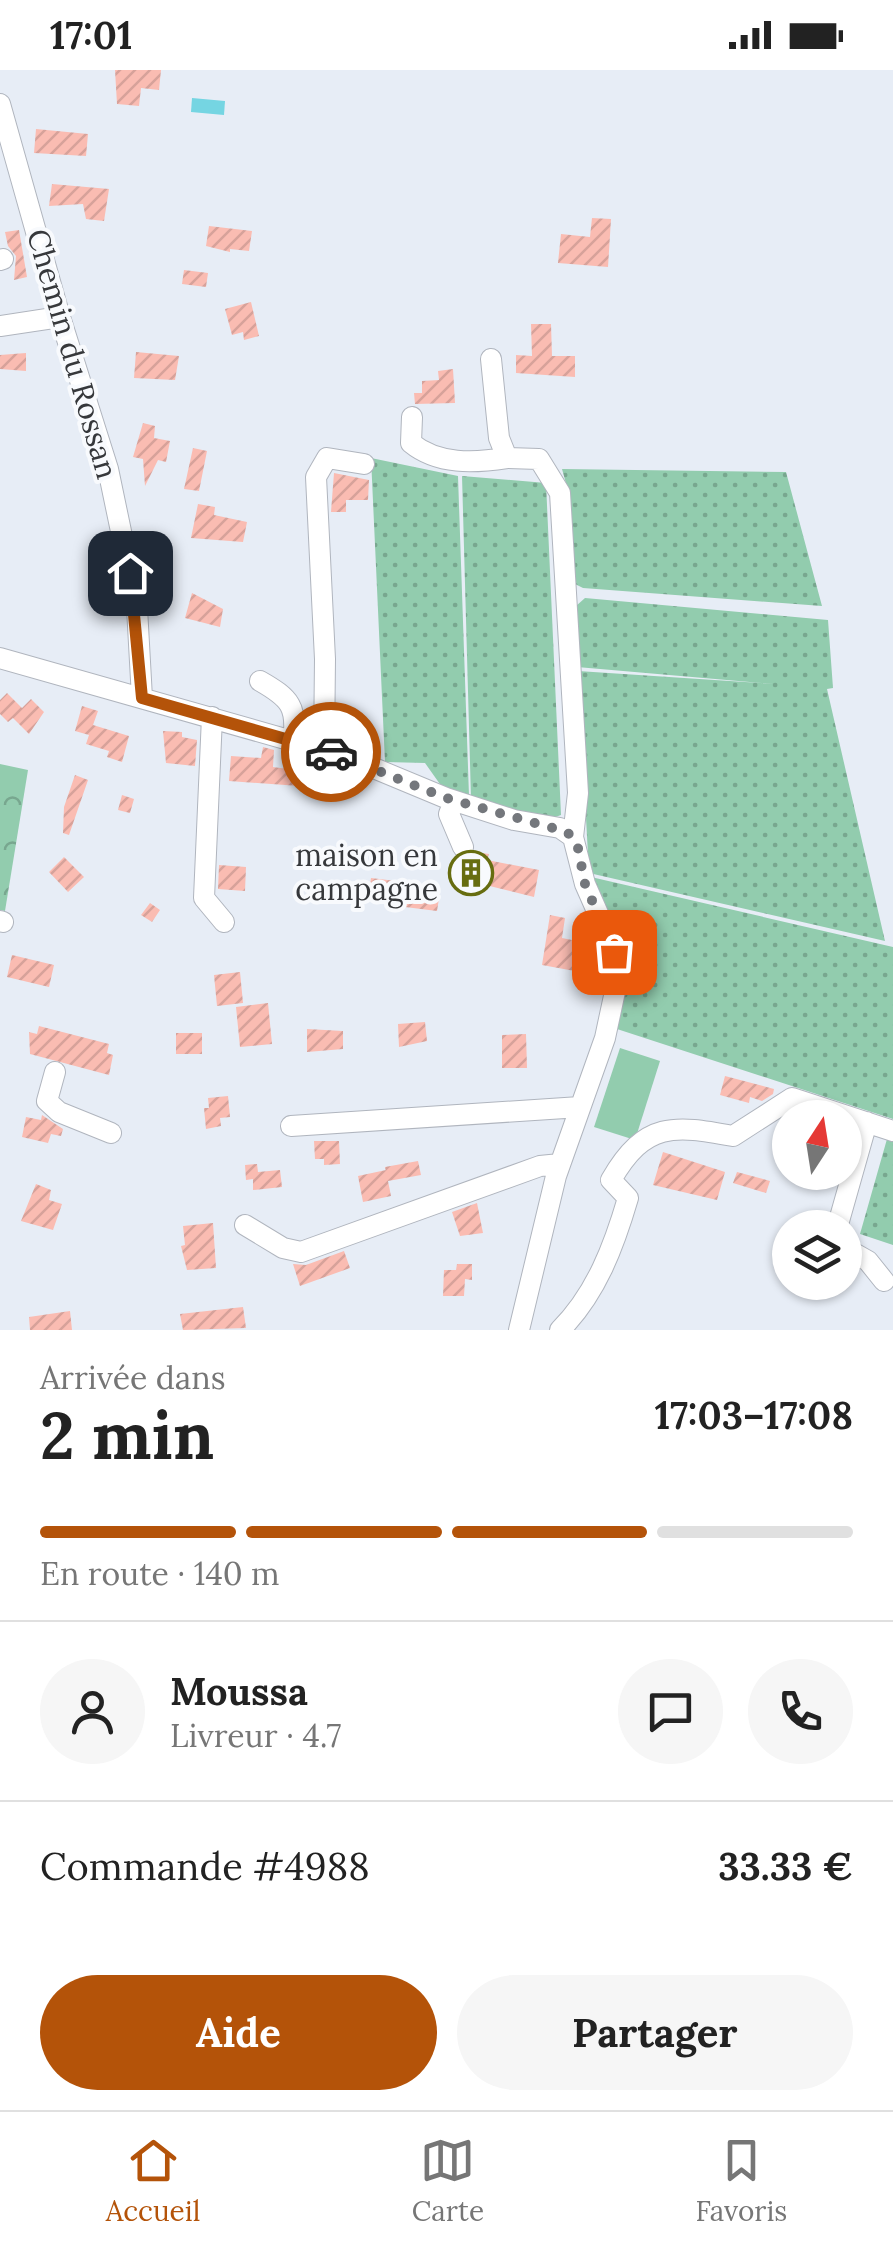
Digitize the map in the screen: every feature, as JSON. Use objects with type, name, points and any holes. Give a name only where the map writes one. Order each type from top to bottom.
[{"type":"street","name":"Chemin du Rossan","points":[[0,104],[108,469],[136,608],[142,698]]},
{"type":"street","points":[[0,326],[60,317]]},
{"type":"street","points":[[491,359],[499,438],[507,458]]},
{"type":"street","points":[[412,417],[411,444],[426,456],[456,461],[539,459],[552,474],[560,493],[578,793],[573,837],[585,884],[614,952],[618,982],[605,1038],[560,1164],[519,1330]]},
{"type":"street","points":[[324,750],[325,659],[316,477],[327,458],[364,464]]},
{"type":"street","points":[[0,658],[324,750],[454,800],[514,820],[560,828],[573,837]]},
{"type":"street","points":[[260,681],[287,696],[296,711],[293,742]]},
{"type":"street","points":[[212,717],[204,898],[224,922]]},
{"type":"street","points":[[454,800],[449,814],[463,847]]},
{"type":"street","points":[[55,1072],[46,1101],[58,1112],[110,1133]]},
{"type":"street","points":[[560,1330],[577,1313],[616,1237],[628,1198],[611,1180],[622,1160],[655,1131],[684,1127],[734,1136],[792,1098],[893,1131]]},
{"type":"street","points":[[291,1126],[580,1107]]},
{"type":"street","points":[[842,1210],[867,1122]]},
{"type":"street","points":[[245,1225],[283,1248],[301,1252],[540,1166],[560,1164]]},
{"type":"street","points":[[862,1258],[884,1281]]},
{"type":"green space","points":[[371,458],[458,476],[469,796],[442,787],[425,763],[385,762]]},
{"type":"green space","points":[[562,469],[786,472],[822,606],[583,588],[573,583],[567,487]]},
{"type":"green space","points":[[462,476],[546,483],[561,815],[547,820],[471,799]]},
{"type":"green space","points":[[585,598],[828,620],[833,688],[827,689],[885,941],[589,873],[578,671],[774,684],[577,667],[576,606]]},
{"type":"green space","points":[[0,764],[28,770],[5,911],[0,910]]},
{"type":"green space","points":[[591,877],[893,947],[893,1119],[862,1109],[862,1100],[835,1100],[617,1029],[625,987]]},
{"type":"green space","points":[[620,1048],[660,1061],[635,1140],[594,1127]]},
{"type":"green space","points":[[887,1139],[893,1141],[893,1245],[862,1235]]},
{"type":"water","points":[[192,98],[225,101],[224,115],[191,112]]},
{"type":"building","points":[[115,70],[161,70],[159,90],[141,88],[139,106],[117,104]]},
{"type":"building","points":[[36,129],[88,134],[86,156],[34,153]]},
{"type":"building","points":[[52,184],[109,189],[104,221],[86,219],[83,204],[49,206]]},
{"type":"building","points":[[592,218],[611,219],[608,267],[558,263],[561,234],[590,237]]},
{"type":"building","points":[[209,226],[252,231],[249,251],[230,252],[206,246]]},
{"type":"building","points":[[19,230],[27,277],[14,280],[16,256],[8,246],[5,232]]},
{"type":"building","points":[[184,270],[208,273],[206,287],[182,284]]},
{"type":"building","points":[[251,302],[259,336],[244,340],[243,332],[232,335],[225,309]]},
{"type":"building","points":[[531,324],[551,324],[552,356],[575,356],[575,377],[516,373],[516,355],[532,356]]},
{"type":"building","points":[[136,352],[179,356],[175,380],[134,378]]},
{"type":"building","points":[[26,353],[26,371],[0,369],[0,355]]},
{"type":"building","points":[[453,369],[455,403],[415,404],[414,393],[422,393],[422,381],[439,380],[438,371]]},
{"type":"building","points":[[143,423],[155,426],[154,438],[170,441],[166,462],[158,460],[145,486],[143,459],[133,457]]},
{"type":"building","points":[[193,448],[207,451],[199,491],[184,489]]},
{"type":"building","points":[[334,473],[369,480],[368,500],[346,500],[346,512],[331,512]]},
{"type":"building","points":[[198,504],[215,507],[214,515],[247,522],[243,542],[191,538]]},
{"type":"building","points":[[192,593],[223,609],[220,627],[185,618]]},
{"type":"building","points":[[7,693],[22,708],[31,699],[44,712],[29,734],[13,718],[8,722],[0,714],[0,700]]},
{"type":"building","points":[[82,706],[98,711],[93,725],[129,736],[122,762],[107,757],[109,751],[86,744],[89,735],[75,731]]},
{"type":"building","points":[[163,731],[182,732],[182,737],[197,740],[195,766],[166,763]]},
{"type":"building","points":[[263,747],[274,750],[273,767],[302,771],[303,762],[316,764],[313,787],[229,781],[231,756],[261,758]]},
{"type":"building","points":[[75,775],[88,780],[69,835],[63,833],[64,807]]},
{"type":"building","points":[[122,795],[134,799],[130,813],[118,810]]},
{"type":"building","points":[[476,852],[489,854],[487,860],[539,870],[534,897],[457,878],[459,866],[474,861]]},
{"type":"building","points":[[64,857],[84,877],[68,892],[49,872]]},
{"type":"building","points":[[219,865],[246,867],[245,891],[218,889]]},
{"type":"building","points":[[371,878],[396,881],[394,894],[369,891]]},
{"type":"building","points":[[408,888],[440,892],[437,911],[405,907]]},
{"type":"building","points":[[150,903],[160,910],[152,922],[141,915]]},
{"type":"building","points":[[550,915],[565,918],[562,938],[577,941],[575,956],[598,947],[602,958],[581,966],[580,972],[542,965]]},
{"type":"building","points":[[12,955],[54,965],[49,987],[7,977]]},
{"type":"building","points":[[240,972],[243,1003],[217,1006],[214,975]]},
{"type":"building","points":[[268,1003],[272,1044],[240,1047],[236,1007]]},
{"type":"building","points":[[425,1022],[427,1041],[399,1047],[398,1024]]},
{"type":"building","points":[[39,1026],[109,1044],[107,1053],[113,1055],[109,1075],[30,1054],[29,1032],[37,1034]]},
{"type":"building","points":[[307,1029],[343,1031],[343,1049],[307,1052]]},
{"type":"building","points":[[176,1033],[202,1033],[202,1054],[176,1054]]},
{"type":"building","points":[[526,1034],[527,1068],[502,1068],[502,1035]]},
{"type":"building","points":[[725,1076],[774,1089],[773,1094],[762,1101],[750,1097],[749,1103],[720,1095]]},
{"type":"building","points":[[228,1096],[230,1117],[220,1118],[221,1126],[206,1129],[204,1108],[209,1108],[208,1098]]},
{"type":"building","points":[[42,1115],[63,1129],[61,1136],[51,1134],[48,1143],[22,1137],[26,1117],[41,1120]]},
{"type":"building","points":[[314,1141],[339,1141],[340,1164],[324,1165],[324,1159],[315,1159]]},
{"type":"building","points":[[663,1152],[725,1172],[717,1200],[653,1185]]},
{"type":"building","points":[[418,1161],[421,1175],[388,1181],[391,1196],[363,1202],[358,1176],[386,1170],[385,1167]]},
{"type":"building","points":[[257,1164],[258,1172],[280,1170],[282,1187],[253,1190],[253,1179],[246,1180],[245,1165]]},
{"type":"building","points":[[737,1172],[770,1181],[766,1193],[733,1183]]},
{"type":"building","points":[[36,1184],[51,1190],[49,1200],[62,1204],[53,1230],[21,1221]]},
{"type":"building","points":[[477,1203],[483,1233],[460,1236],[452,1212]]},
{"type":"building","points":[[213,1223],[216,1268],[187,1270],[181,1246],[185,1245],[183,1226]]},
{"type":"building","points":[[344,1251],[350,1268],[300,1286],[293,1264],[306,1265]]},
{"type":"building","points":[[457,1264],[472,1264],[472,1280],[465,1279],[464,1296],[443,1296],[444,1270],[456,1270]]},
{"type":"building","points":[[243,1307],[246,1328],[183,1330],[180,1314]]},
{"type":"building","points":[[70,1311],[72,1330],[30,1330],[29,1317]]},
{"type":"way so far","points":[[331,752],[446,798],[567,832],[577,843],[585,884],[614,952]]},
{"type":"place","name":"maison en campagne","points":[[471,873]]},
{"type":"route","points":[[130,573],[142,698],[331,752]]}]
